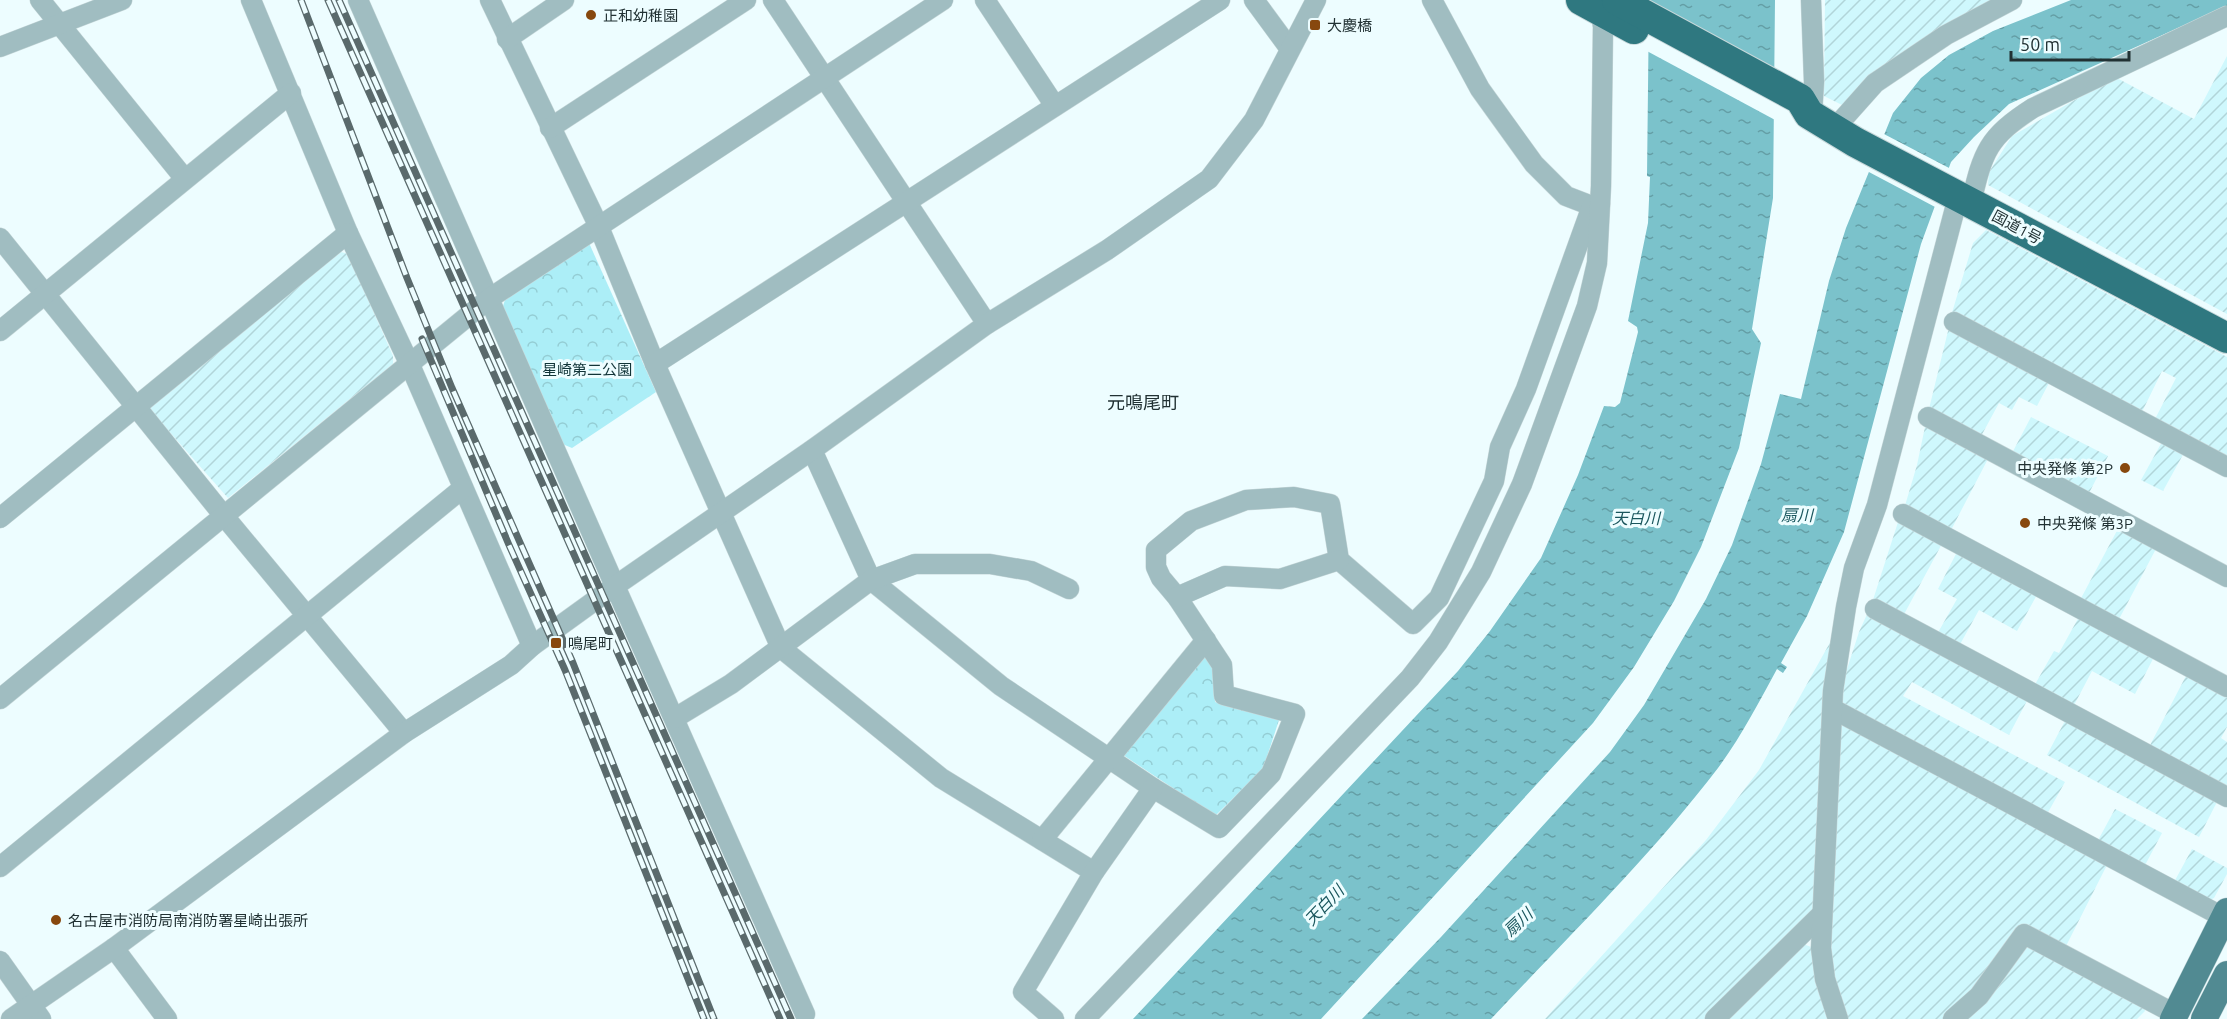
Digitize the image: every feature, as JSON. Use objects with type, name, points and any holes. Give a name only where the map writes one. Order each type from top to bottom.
[{"type":"highway","name":"国道1号","points":[[1602,6],[2227,338]]},
{"type":"main road","points":[[2174,1016],[2225,914]]},
{"type":"main road","points":[[2204,1019],[2227,974]]},
{"type":"street","points":[[40,0],[185,179]]},
{"type":"street","points":[[0,47],[122,0]]},
{"type":"street","points":[[251,0],[348,233],[410,365],[532,646]]},
{"type":"street","points":[[358,0],[805,1014]]},
{"type":"street","points":[[490,0],[599,227],[655,364],[781,648],[941,778],[1094,872]]},
{"type":"street","points":[[507,39],[564,0]]},
{"type":"street","points":[[550,128],[746,0]]},
{"type":"street","points":[[773,0],[987,324]]},
{"type":"street","points":[[0,699],[490,298],[943,0]]},
{"type":"street","points":[[985,0],[1055,106]]},
{"type":"street","points":[[655,364],[1220,0]]},
{"type":"street","points":[[1254,0],[1290,49]]},
{"type":"street","points":[[11,1019],[36,1012],[114,948],[404,733],[511,665],[532,646],[615,586],[812,450],[987,324],[1107,250],[1209,179],[1254,120],[1316,0]]},
{"type":"street","points":[[1432,0],[1480,89],[1534,164],[1566,196],[1596,205]]},
{"type":"street","points":[[1811,0],[1814,82],[1818,119],[1946,34],[2012,0]]},
{"type":"street","points":[[1085,1019],[1410,678],[1438,642],[1481,572],[1526,473],[1587,306],[1597,262],[1596,205],[1603,38],[1602,6]]},
{"type":"street","points":[[1838,1019],[1824,979],[1821,948],[1833,691],[1854,568],[1877,506],[1960,197],[1979,169],[1992,142],[2007,125],[2033,108],[2227,16]]},
{"type":"street","points":[[0,331],[291,93]]},
{"type":"street","points":[[812,450],[871,580],[1000,686],[1153,788],[1219,828],[1271,774],[1295,714],[1224,696],[1222,665],[1177,597],[1161,578],[1156,567],[1156,550],[1191,521],[1246,500],[1294,497],[1330,504],[1339,560],[1413,624],[1439,598],[1494,481],[1500,447],[1526,389],[1596,205]]},
{"type":"street","points":[[0,518],[348,233]]},
{"type":"street","points":[[0,238],[224,516],[404,733]]},
{"type":"street","points":[[1954,322],[2227,467]]},
{"type":"street","points":[[1928,417],[2227,577]]},
{"type":"street","points":[[0,867],[463,488]]},
{"type":"street","points":[[1903,514],[2227,687]]},
{"type":"street","points":[[1177,597],[1225,576],[1281,579],[1339,560]]},
{"type":"street","points":[[675,718],[731,684],[871,580],[915,564],[990,564],[1031,571],[1069,589]]},
{"type":"street","points":[[1875,609],[2227,797]]},
{"type":"street","points":[[1042,840],[1206,640]]},
{"type":"street","points":[[1833,709],[2225,914]]},
{"type":"street","points":[[1054,1019],[1023,992],[1094,872],[1153,788]]},
{"type":"street","points":[[1715,1019],[1821,914]]},
{"type":"street","points":[[1953,1019],[1979,996],[2024,934],[2174,1016]]},
{"type":"street","points":[[114,948],[167,1019]]},
{"type":"street","points":[[0,961],[36,1012]]},
{"type":"shaded area","points":[[1825,0],[1999,0],[1842,105],[1824,96]]},
{"type":"shaded area","points":[[2227,56],[2227,314],[1988,185],[1989,172],[2012,136],[2115,77],[2194,119]]},
{"type":"shaded area","points":[[1986,230],[2227,357],[2227,462],[2153,423],[2176,378],[2162,371],[2140,416],[1951,316],[1973,243]]},
{"type":"shaded area","points":[[341,252],[348,254],[393,356],[393,364],[228,498],[151,411],[151,404]]},
{"type":"shaded area","points":[[1949,327],[2050,381],[2037,406],[2019,397],[2012,410],[1999,403],[1979,440],[1928,413]]},
{"type":"shaded area","points":[[2031,417],[2108,456],[2087,497],[2010,457]]},
{"type":"shaded area","points":[[1926,422],[1990,455],[1950,532],[1904,509],[1917,465]]},
{"type":"shaded area","points":[[2163,440],[2185,451],[2163,491],[2141,480]]},
{"type":"shaded area","points":[[1899,519],[1943,542],[1902,618],[1872,603]]},
{"type":"shaded area","points":[[2120,525],[2158,545],[2117,623],[2079,602]]},
{"type":"shaded area","points":[[1958,550],[2038,593],[2017,631],[1979,610],[1958,648],[1936,636],[1957,599],[1938,589]]},
{"type":"shaded area","points":[[1868,612],[2029,697],[2009,735],[1912,682],[1903,696],[2065,782],[2046,816],[1841,707],[1840,694],[1847,669]]},
{"type":"shaded area","points":[[2080,615],[2155,655],[2135,694],[2092,671],[2072,709],[2033,688],[2054,651],[2059,653]]},
{"type":"shaded area","points":[[1837,630],[1817,912],[1708,1019],[1545,1019],[1706,840],[1759,770]]},
{"type":"shaded area","points":[[2188,672],[2227,693],[2227,727],[2221,738],[2227,742],[2227,790],[2148,749]]},
{"type":"shaded area","points":[[2067,717],[2219,798],[2199,837],[2047,755]]},
{"type":"shaded area","points":[[1848,722],[2109,861],[2064,950],[2024,929],[1947,1019],[1844,1019],[1830,977],[1837,727]]},
{"type":"shaded area","points":[[2115,809],[2162,833],[2143,869],[2096,844]]},
{"type":"shaded area","points":[[2192,849],[2227,868],[2227,874],[2214,898],[2206,902],[2173,884]]},
{"type":"shaded area","points":[[2025,940],[2143,1004],[2145,1011],[2137,1019],[1959,1019]]},
{"type":"shaded area","points":[[1800,943],[1817,949],[1832,1019],[1723,1019]]},
{"type":"green space","name":"星崎第二公園","points":[[589,243],[656,392],[572,448],[560,443],[502,309],[505,300]]},
{"type":"green space","points":[[1199,655],[1214,659],[1215,702],[1279,720],[1263,769],[1215,816],[1120,753]]},
{"type":"water","name":"天白川","points":[[1649,0],[1775,0],[1773,198],[1752,329],[1761,343],[1739,448],[1701,547],[1674,601],[1634,667],[1593,723],[1321,1019],[1133,1019],[1458,671],[1490,631],[1541,558],[1578,475],[1604,406],[1615,407],[1620,403],[1638,332],[1637,327],[1628,321],[1648,223]]},
{"type":"water","name":"扇川","points":[[2071,0],[2227,0],[2227,6],[2009,104],[1951,162],[1921,244],[1844,532],[1807,616],[1781,663],[1787,667],[1783,673],[1777,669],[1718,768],[1665,833],[1491,1019],[1362,1019],[1441,937],[1610,752],[1644,705],[1706,599],[1732,545],[1761,464],[1780,394],[1801,399],[1829,281],[1846,228],[1893,113],[1921,78],[1949,55],[1993,31]]},
{"type":"pier","points":[[1646,2],[1777,72],[1777,121],[1645,50]]},
{"type":"pier","points":[[1882,133],[1951,169],[1937,208],[1867,171]]},
{"type":"railway","points":[[301,0],[407,278],[452,388],[573,663],[714,1019]]},
{"type":"railway","points":[[328,0],[780,1019]]},
{"type":"railway","points":[[339,0],[791,1019]]},
{"type":"railway","points":[[422,339],[509,545],[565,670],[704,1019]]},
{"type":"place","name":"正和幼稚園","points":[[591,15]]},
{"type":"place","name":"大慶橋","points":[[1315,25]]},
{"type":"place","name":"中央発條 第2P","points":[[2125,468]]},
{"type":"place","name":"中央発條 第3P","points":[[2025,523]]},
{"type":"place","name":"鳴尾町","points":[[556,643]]},
{"type":"place","name":"名古屋市消防局南消防署星崎出張所","points":[[56,920]]},
{"type":"district","name":"元鳴尾町","points":[[1143,402]]}]
